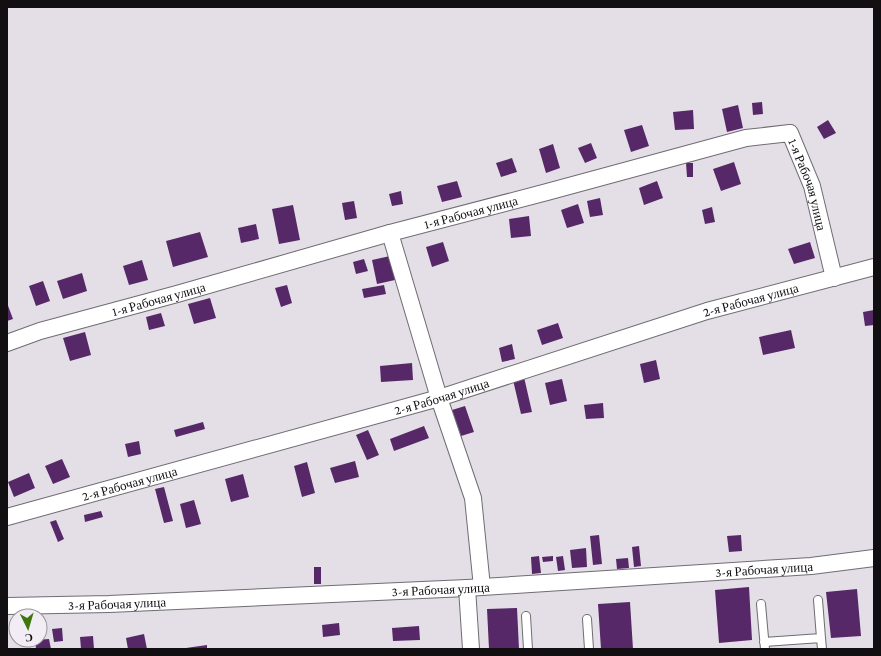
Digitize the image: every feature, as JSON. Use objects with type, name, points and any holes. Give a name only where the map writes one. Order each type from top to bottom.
[{"type":"street","name":"1-я Рабочая улица","points":[[7,342],[40,331],[177,294],[390,233],[746,138],[790,133],[812,186],[834,278]]},
{"type":"street","points":[[390,233],[439,398],[473,498],[475,587],[471,649]]},
{"type":"street","name":"2-я Рабочая улица","points":[[7,517],[439,398],[707,311],[874,267]]},
{"type":"street","name":"3-я Рабочая улица","points":[[7,606],[117,604],[475,587],[811,566],[874,558]]},
{"type":"lane","points":[[818,600],[822,649]]},
{"type":"lane","points":[[761,604],[764,645],[821,638]]},
{"type":"lane","points":[[526,616],[528,649]]},
{"type":"lane","points":[[587,619],[589,649]]},
{"type":"building","points":[[762,102],[763,114],[753,115],[752,103]]},
{"type":"building","points":[[738,105],[743,128],[727,132],[722,109]]},
{"type":"building","points":[[693,110],[694,129],[675,130],[673,112]]},
{"type":"building","points":[[828,120],[836,133],[824,139],[817,127]]},
{"type":"building","points":[[642,125],[649,146],[631,152],[624,130]]},
{"type":"building","points":[[591,143],[597,158],[585,163],[578,148]]},
{"type":"building","points":[[553,144],[560,168],[546,173],[539,149]]},
{"type":"building","points":[[512,158],[517,172],[501,177],[496,163]]},
{"type":"building","points":[[734,162],[741,184],[721,191],[713,169]]},
{"type":"building","points":[[686,163],[693,163],[693,177],[687,177]]},
{"type":"building","points":[[457,181],[462,197],[442,202],[437,186]]},
{"type":"building","points":[[657,181],[663,198],[644,205],[639,188]]},
{"type":"building","points":[[401,191],[403,204],[392,206],[389,194]]},
{"type":"building","points":[[600,198],[603,215],[590,217],[587,201]]},
{"type":"building","points":[[354,201],[357,218],[345,220],[342,203]]},
{"type":"building","points":[[578,204],[584,223],[567,228],[561,210]]},
{"type":"building","points":[[293,205],[300,240],[279,244],[272,209]]},
{"type":"building","points":[[712,207],[715,222],[705,224],[702,210]]},
{"type":"building","points":[[529,216],[531,236],[511,238],[509,219]]},
{"type":"building","points":[[256,224],[259,239],[241,243],[238,228]]},
{"type":"building","points":[[200,232],[208,257],[173,267],[166,241]]},
{"type":"building","points":[[443,242],[449,261],[432,267],[426,247]]},
{"type":"building","points":[[810,242],[815,258],[794,264],[788,249]]},
{"type":"building","points":[[390,256],[395,280],[377,284],[372,260]]},
{"type":"building","points":[[364,259],[368,271],[356,274],[353,262]]},
{"type":"building","points":[[142,260],[148,280],[129,285],[123,266]]},
{"type":"building","points":[[82,273],[87,291],[63,299],[57,281]]},
{"type":"building","points":[[43,281],[50,301],[36,306],[29,286]]},
{"type":"building","points":[[287,285],[292,303],[281,307],[275,288]]},
{"type":"building","points":[[384,285],[386,294],[364,298],[362,289]]},
{"type":"building","points":[[210,298],[216,318],[194,324],[188,304]]},
{"type":"building","points":[[7,303],[13,319],[7,321]]},
{"type":"building","points":[[874,310],[874,325],[865,326],[863,312]]},
{"type":"building","points":[[161,313],[165,326],[149,330],[146,317]]},
{"type":"building","points":[[558,323],[563,338],[542,345],[537,330]]},
{"type":"building","points":[[791,330],[795,348],[763,355],[759,337]]},
{"type":"building","points":[[85,332],[91,355],[70,361],[63,338]]},
{"type":"building","points":[[512,344],[515,359],[502,362],[499,348]]},
{"type":"building","points":[[656,360],[660,379],[644,383],[640,364]]},
{"type":"building","points":[[412,363],[413,380],[381,382],[380,366]]},
{"type":"building","points":[[524,377],[532,412],[521,414],[513,380]]},
{"type":"building","points":[[562,379],[567,401],[550,405],[545,383]]},
{"type":"building","points":[[603,403],[604,418],[586,419],[584,405]]},
{"type":"building","points":[[465,406],[474,432],[461,436],[452,410]]},
{"type":"building","points":[[203,422],[205,429],[176,437],[174,430]]},
{"type":"building","points":[[424,426],[429,438],[394,451],[390,439]]},
{"type":"building","points":[[368,430],[379,455],[367,460],[356,435]]},
{"type":"building","points":[[139,441],[141,454],[128,457],[125,444]]},
{"type":"building","points":[[62,459],[70,477],[53,484],[45,466]]},
{"type":"building","points":[[355,461],[359,477],[335,483],[330,468]]},
{"type":"building","points":[[307,462],[315,493],[302,497],[294,466]]},
{"type":"building","points":[[29,473],[35,488],[14,497],[8,482]]},
{"type":"building","points":[[243,474],[249,497],[231,502],[225,479]]},
{"type":"building","points":[[164,487],[173,521],[164,523],[155,489]]},
{"type":"building","points":[[194,500],[201,524],[186,528],[180,504]]},
{"type":"building","points":[[101,511],[103,517],[85,522],[84,515]]},
{"type":"building","points":[[56,520],[64,539],[58,542],[50,522]]},
{"type":"building","points":[[599,535],[602,564],[593,565],[590,536]]},
{"type":"building","points":[[741,535],[742,551],[729,552],[727,536]]},
{"type":"building","points":[[639,546],[641,566],[634,567],[632,547]]},
{"type":"building","points":[[586,548],[587,567],[572,568],[570,550]]},
{"type":"building","points":[[539,556],[541,573],[532,574],[531,557]]},
{"type":"building","points":[[553,556],[553,561],[543,562],[542,557]]},
{"type":"building","points":[[563,556],[565,570],[558,571],[556,557]]},
{"type":"building","points":[[628,558],[629,568],[617,569],[616,559]]},
{"type":"building","points":[[314,567],[321,567],[321,584],[314,584]]},
{"type":"building","points":[[749,587],[752,640],[719,643],[715,590]]},
{"type":"building","points":[[857,589],[861,636],[831,638],[826,592]]},
{"type":"building","points":[[630,602],[633,649],[601,649],[598,604]]},
{"type":"building","points":[[517,608],[519,649],[489,649],[487,609]]},
{"type":"building","points":[[339,623],[340,635],[323,637],[322,625]]},
{"type":"building","points":[[419,626],[420,640],[393,641],[392,628]]},
{"type":"building","points":[[62,628],[63,641],[54,642],[52,629]]},
{"type":"building","points":[[144,634],[147,649],[128,649],[126,638]]},
{"type":"building","points":[[93,636],[94,649],[81,649],[80,637]]},
{"type":"building","points":[[48,639],[51,649],[36,649],[48,648]]},
{"type":"building","points":[[207,645],[207,649],[186,649],[186,648]]}]
